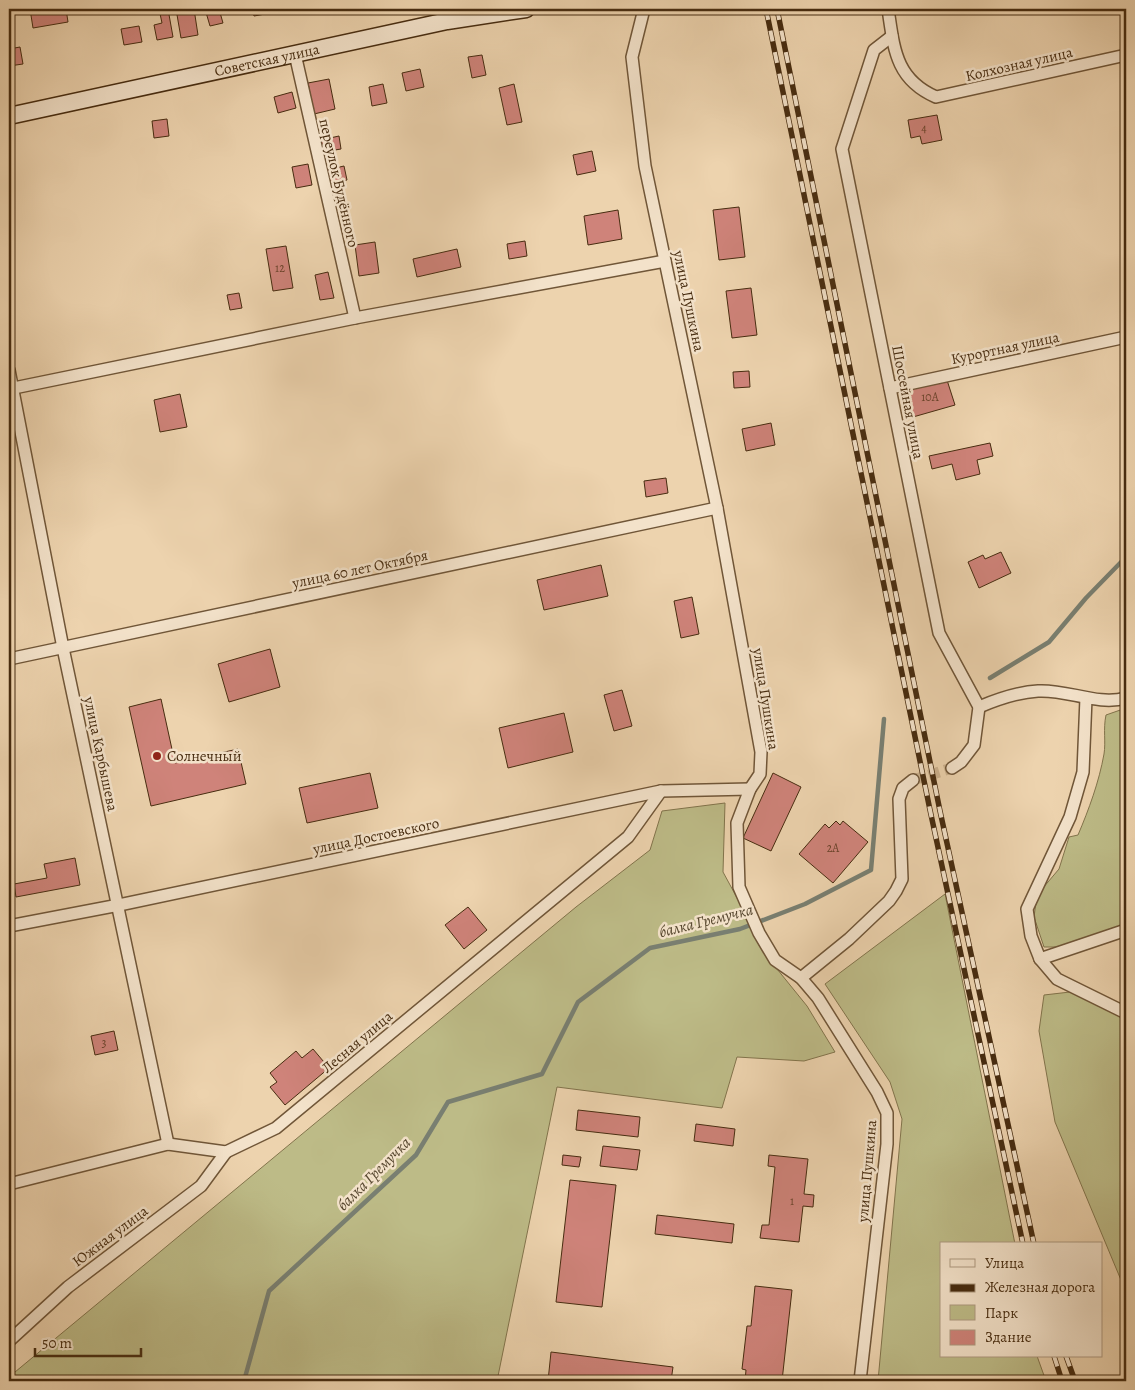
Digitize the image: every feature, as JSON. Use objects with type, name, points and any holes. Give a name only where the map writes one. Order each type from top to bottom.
[{"type":"street","name":"Советская улица","points":[[9,116],[294,54],[446,15],[526,9]]},
{"type":"street","name":"улица Пушкина","points":[[644,9],[632,57],[645,166],[717,508],[761,752],[760,774],[750,789],[737,823],[739,887],[759,933],[775,960],[801,978],[823,1006],[877,1092],[887,1112],[887,1144],[860,1381]]},
{"type":"street","points":[[888,9],[892,36]]},
{"type":"street","name":"Колхозная улица","points":[[892,36],[899,62],[906,76],[919,90],[936,97],[1126,55]]},
{"type":"street","name":"Шоссейная улица","points":[[892,36],[874,50],[842,149],[940,633],[979,706]]},
{"type":"street","name":"переулок Будённого","points":[[294,54],[355,318]]},
{"type":"street","points":[[11,388],[355,318],[665,261]]},
{"type":"street","name":"Курортная улица","points":[[890,388],[1126,337]]},
{"type":"street","name":"улица Карбышева","points":[[9,370],[62,648],[119,905],[168,1144]]},
{"type":"street","name":"улица 60 лет Октября","points":[[9,659],[717,508]]},
{"type":"street","points":[[952,768],[961,762],[974,745],[979,706],[1001,697],[1040,690],[1100,700],[1126,698]]},
{"type":"street","points":[[1086,698],[1084,772],[1070,817],[1027,909],[1031,936],[1040,959],[1057,979],[1126,1012]]},
{"type":"street","points":[[801,978],[849,939],[889,901],[896,891],[902,879],[899,800],[903,788],[913,780]]},
{"type":"street","name":"улица Достоевского","points":[[9,926],[119,905],[660,791],[750,789]]},
{"type":"street","name":"Лесная улица","points":[[226,1152],[276,1128],[621,844],[660,791]]},
{"type":"street","points":[[1040,959],[1126,930]]},
{"type":"street","points":[[9,1184],[168,1144],[226,1152]]},
{"type":"street","name":"Южная улица","points":[[9,1341],[68,1287],[201,1186],[226,1152]]},
{"type":"green space","points":[[1126,708],[1126,927],[1064,947],[1044,947],[1034,917],[1037,895],[1059,869],[1069,837],[1078,835],[1086,815],[1104,754],[1106,715]]},
{"type":"green space","points":[[725,803],[723,872],[773,964],[807,1006],[835,1052],[804,1061],[737,1057],[722,1108],[557,1087],[497,1381],[9,1381],[9,1377],[576,907],[650,850],[662,811]]},
{"type":"green space","points":[[945,894],[1015,1242],[940,1242],[940,1358],[1038,1358],[1046,1381],[878,1381],[902,1119],[890,1082],[825,984]]},
{"type":"green space","points":[[1070,992],[1126,1019],[1126,1292],[1055,1122],[1039,1031],[1044,995]]},
{"type":"building","points":[[30,9],[66,9],[68,22],[33,28]]},
{"type":"building","points":[[159,9],[168,9],[173,37],[157,40],[154,25],[162,23]]},
{"type":"building","points":[[176,9],[194,9],[198,35],[181,38]]},
{"type":"building","points":[[205,9],[219,9],[223,23],[210,26]]},
{"type":"building","points":[[252,9],[270,9],[271,13],[254,16]]},
{"type":"building","points":[[139,26],[142,42],[124,45],[121,29]]},
{"type":"building","points":[[20,47],[23,64],[9,66],[9,49]]},
{"type":"building","points":[[482,55],[486,75],[472,78],[468,57]]},
{"type":"building","points":[[420,69],[424,87],[406,91],[402,73]]},
{"type":"building","points":[[329,79],[335,109],[314,114],[308,83]]},
{"type":"building","points":[[383,84],[387,103],[372,106],[369,87]]},
{"type":"building","points":[[514,84],[522,122],[507,125],[499,88]]},
{"type":"building","points":[[292,92],[296,108],[278,113],[274,97]]},
{"type":"building","points":[[937,115],[942,140],[922,144],[920,136],[911,138],[908,120]]},
{"type":"building","points":[[167,119],[169,136],[154,138],[152,121]]},
{"type":"building","points":[[339,136],[341,149],[323,152],[321,140]]},
{"type":"building","points":[[592,151],[596,171],[577,175],[573,155]]},
{"type":"building","points":[[308,164],[312,185],[296,188],[292,167]]},
{"type":"building","points":[[344,166],[347,180],[329,184],[327,170]]},
{"type":"building","points":[[739,207],[745,257],[719,260],[713,210]]},
{"type":"building","points":[[618,210],[622,239],[588,245],[584,216]]},
{"type":"building","points":[[525,241],[527,256],[509,259],[507,244]]},
{"type":"building","points":[[375,242],[379,273],[359,276],[355,245]]},
{"type":"building","points":[[286,246],[293,288],[273,291],[266,249]]},
{"type":"building","points":[[457,249],[461,267],[417,277],[413,259]]},
{"type":"building","points":[[328,272],[334,298],[320,300],[315,275]]},
{"type":"building","points":[[751,288],[757,335],[732,338],[726,291]]},
{"type":"building","points":[[239,293],[242,308],[230,310],[227,295]]},
{"type":"building","points":[[749,371],[750,387],[734,388],[733,372]]},
{"type":"building","points":[[946,377],[955,405],[913,417],[905,390]]},
{"type":"building","points":[[180,394],[187,427],[160,432],[154,400]]},
{"type":"building","points":[[771,423],[775,445],[746,451],[742,429]]},
{"type":"building","points":[[990,443],[993,456],[977,460],[980,474],[956,480],[952,464],[932,469],[929,456]]},
{"type":"building","points":[[666,478],[668,493],[646,497],[644,481]]},
{"type":"building","points":[[1001,552],[1011,573],[979,588],[968,562],[983,555],[985,559]]},
{"type":"building","points":[[601,565],[608,596],[544,610],[537,580]]},
{"type":"building","points":[[692,597],[699,634],[681,638],[674,601]]},
{"type":"building","points":[[270,649],[280,687],[229,702],[218,664]]},
{"type":"building","points":[[622,690],[632,726],[614,731],[604,695]]},
{"type":"building","name":"Солнечный","points":[[161,699],[175,763],[238,749],[246,784],[151,806],[129,707]]},
{"type":"building","points":[[564,713],[573,752],[508,768],[499,728]]},
{"type":"building","points":[[370,773],[378,808],[307,823],[299,788]]},
{"type":"building","points":[[773,773],[801,787],[771,851],[743,838]]},
{"type":"building","points":[[836,821],[840,825],[843,821],[868,842],[833,883],[799,854],[825,824],[829,828]]},
{"type":"building","points":[[75,858],[80,885],[16,897],[14,884],[47,878],[44,864]]},
{"type":"building","points":[[468,907],[487,930],[464,949],[445,925]]},
{"type":"building","points":[[114,1031],[118,1050],[95,1055],[91,1036]]},
{"type":"building","points":[[313,1049],[329,1068],[285,1105],[270,1087],[277,1082],[270,1073],[296,1051],[302,1058]]},
{"type":"building","points":[[578,1110],[640,1117],[638,1137],[576,1130]]},
{"type":"building","points":[[696,1124],[735,1129],[733,1146],[694,1141]]},
{"type":"building","points":[[603,1146],[640,1150],[637,1170],[600,1166]]},
{"type":"building","points":[[563,1155],[581,1157],[579,1167],[562,1165]]},
{"type":"building","points":[[769,1155],[808,1159],[804,1194],[814,1195],[813,1207],[803,1206],[799,1242],[760,1238],[762,1225],[769,1225],[775,1167],[768,1166]]},
{"type":"building","points":[[570,1180],[616,1185],[602,1307],[556,1302]]},
{"type":"building","points":[[657,1215],[734,1224],[732,1243],[655,1234]]},
{"type":"building","points":[[755,1286],[792,1290],[782,1381],[745,1381],[746,1370],[742,1369],[747,1326],[751,1326]]},
{"type":"building","points":[[551,1352],[673,1367],[671,1381],[548,1381]]},
{"type":"waterway","name":"балка Гремучка","points":[[990,678],[1049,642],[1086,598],[1126,557]]},
{"type":"waterway","name":"балка Гремучка","points":[[244,1381],[269,1291],[416,1155],[448,1102],[542,1074],[578,1002],[650,948],[740,929],[805,904],[871,870],[884,719]]},
{"type":"tunnel","points":[[913,780],[952,768]]},
{"type":"railway","points":[[766,9],[930,810],[1023,1242]]},
{"type":"railway","points":[[777,9],[940,811],[1034,1242]]},
{"type":"railway","points":[[1055,1358],[1062,1381]]},
{"type":"railway","points":[[1067,1358],[1075,1381]]},
{"type":"place","name":"Солнечный","points":[[157,756]]}]
